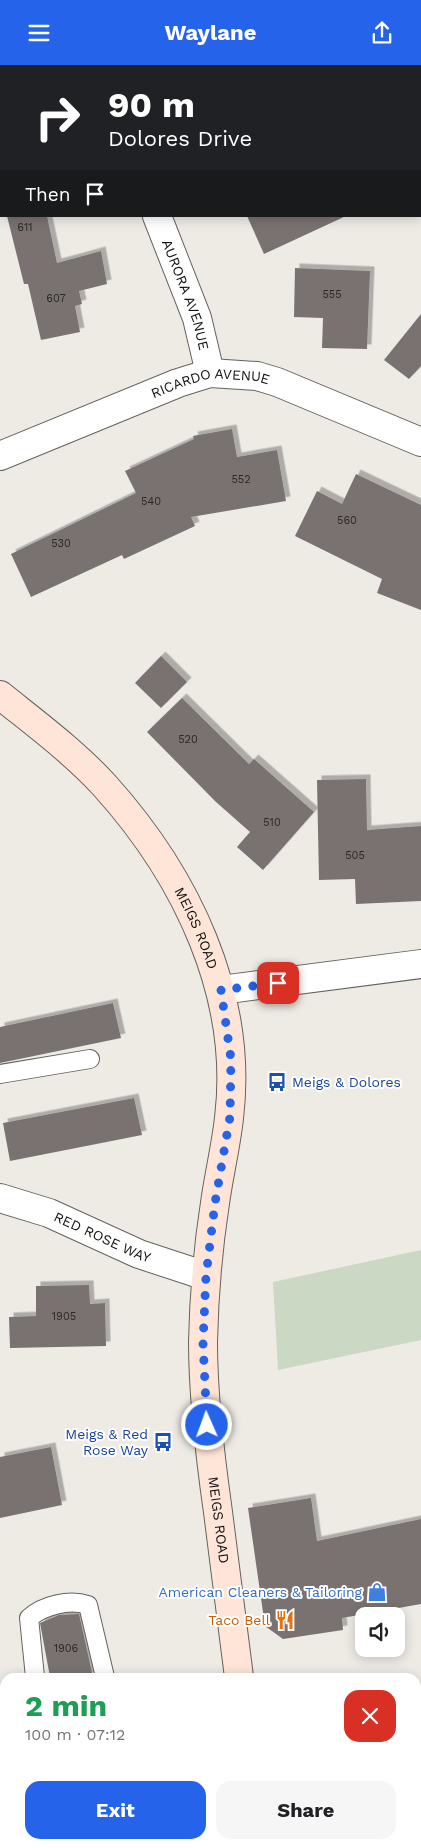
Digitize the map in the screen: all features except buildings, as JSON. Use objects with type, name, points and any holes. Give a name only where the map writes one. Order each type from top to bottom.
[{"type":"main road","name":"MEIGS ROAD","points":[[0,695],[62,744],[105,786],[155,850],[186,901],[210,955],[221,990],[231,1059],[230,1117],[215,1203],[206,1276],[203,1343],[207,1425],[238,1673]]},
{"type":"street","name":"AURORA AVENUE","points":[[158,217],[197,319],[210,373]]},
{"type":"street","name":"RICARDO AVENUE","points":[[0,455],[178,383],[210,373],[257,376],[277,382],[421,442]]},
{"type":"street","points":[[221,990],[421,964]]},
{"type":"street","name":"RED ROSE WAY","points":[[0,1198],[48,1213],[139,1254],[206,1276]]},
{"type":"lane","points":[[0,1074],[90,1059]]},
{"type":"lane","points":[[35,1673],[29,1618],[40,1608],[78,1602],[88,1605],[104,1673]]},
{"type":"green space","points":[[421,1250],[421,1340],[278,1370],[273,1282]]},
{"type":"place","name":"Meigs & Dolores","points":[[277,1082]]},
{"type":"place","name":"Meigs & Red Rose Way","points":[[163,1442]]},
{"type":"place","name":"American Cleaners & Tailoring","points":[[377,1592]]},
{"type":"place","name":"Taco Bell","points":[[285,1620]]},
{"type":"route","points":[[207,1425],[203,1343],[206,1276],[215,1203],[230,1117],[231,1059],[221,990],[278,983]]}]
